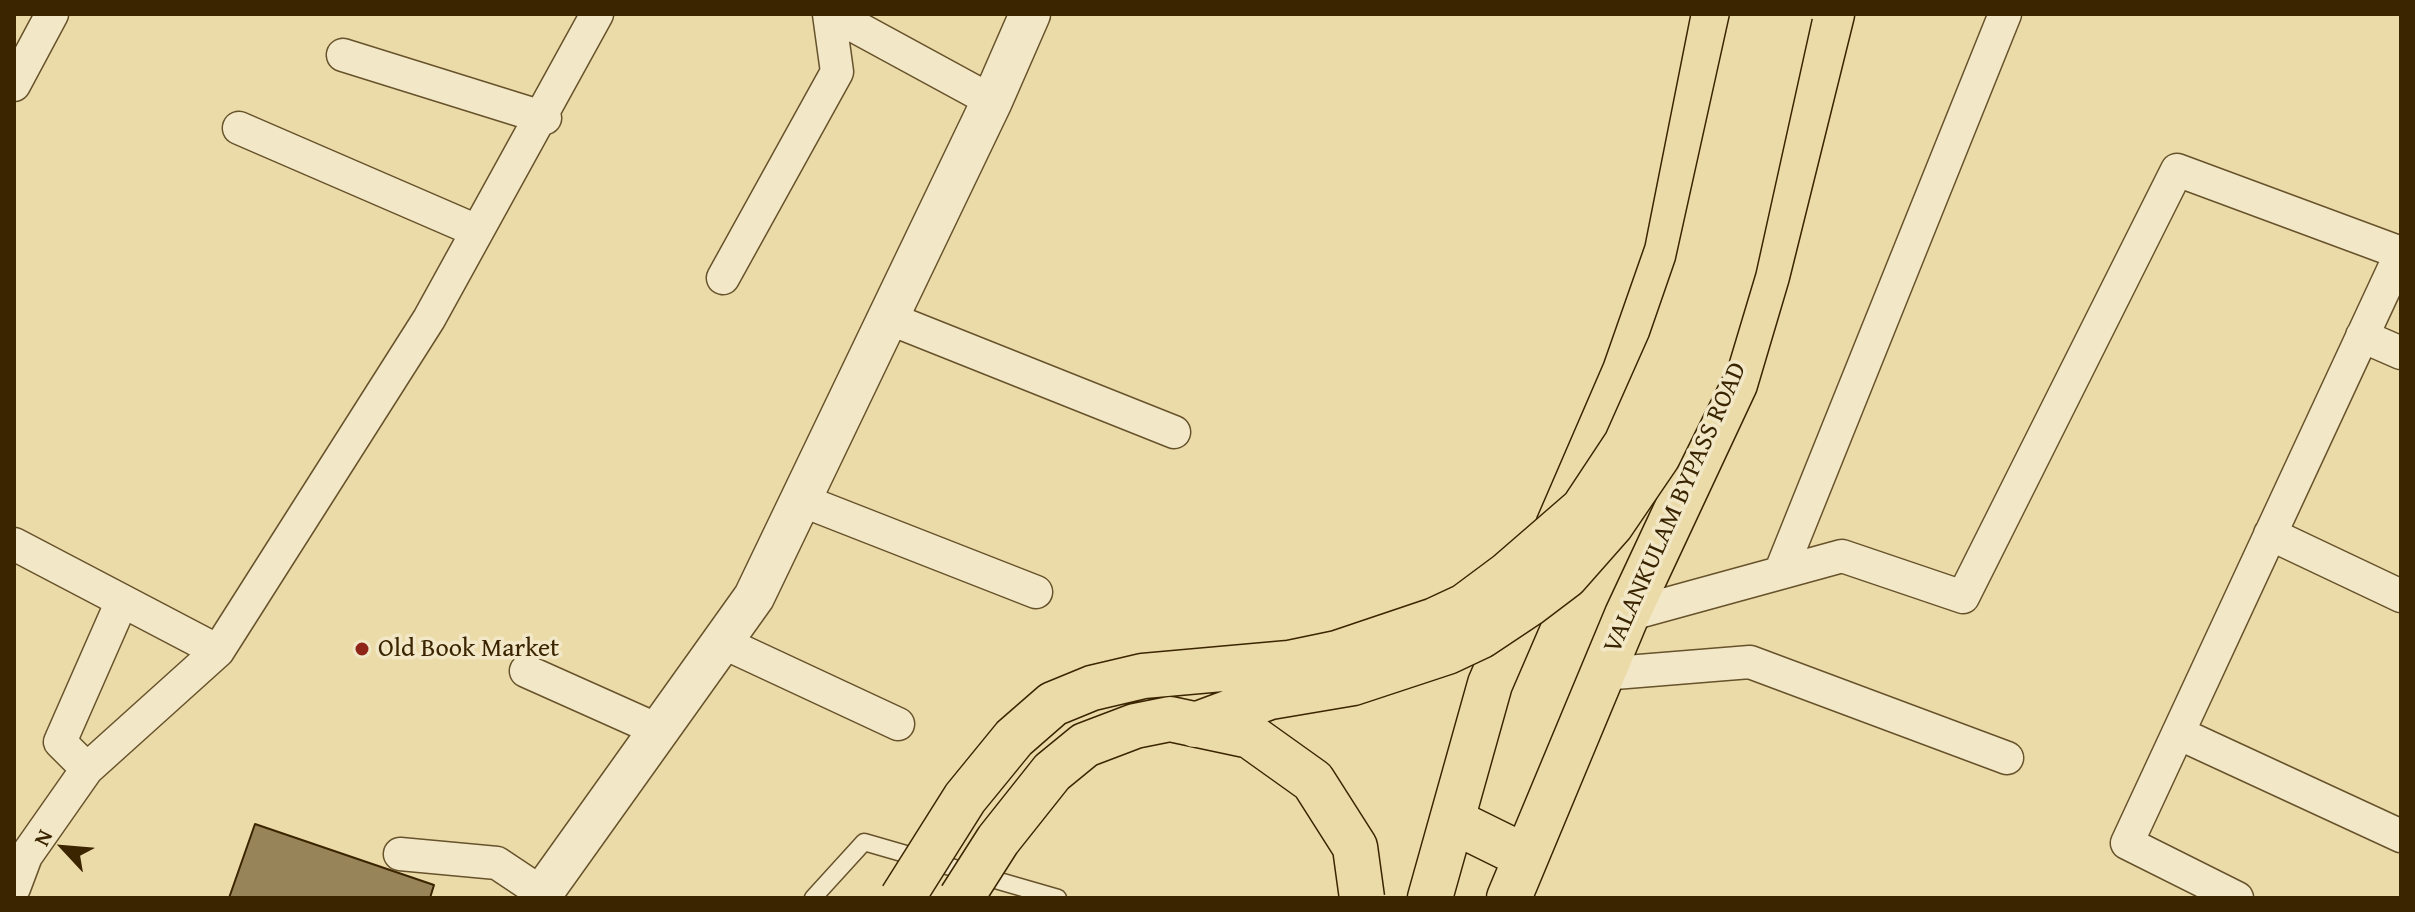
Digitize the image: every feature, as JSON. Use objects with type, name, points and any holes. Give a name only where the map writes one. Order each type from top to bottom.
[{"type":"main road","points":[[1430,898],[1490,684],[1625,371],[1667,251],[1714,14]]},
{"type":"main road","points":[[902,898],[965,798],[1014,738],[1053,704],[1092,688],[1143,676],[1289,663],[1337,653],[1435,620],[1465,606],[1508,574],[1583,509],[1626,444],[1670,345],[1693,280],[1753,14]]},
{"type":"main road","points":[[1195,725],[1270,697],[1353,683],[1447,652],[1481,636],[1566,576],[1611,525],[1658,456],[1707,357],[1734,267],[1790,14]]},
{"type":"main road","name":"VALANKULAM BYPASS ROAD","points":[[1509,898],[1627,615],[1735,384],[1767,276],[1832,14]]},
{"type":"main road","points":[[961,898],[998,840],[1052,772],[1085,745],[1146,723],[1170,719],[1250,736],[1313,781],[1355,847],[1362,898]]},
{"type":"main road","points":[[1453,821],[1526,857]]},
{"type":"street","points":[[14,85],[52,14]]},
{"type":"street","points":[[14,888],[26,856],[87,769],[218,651],[429,319],[597,14]]},
{"type":"street","points":[[830,14],[992,101]]},
{"type":"street","points":[[723,278],[837,72],[830,14]]},
{"type":"street","points":[[400,854],[497,863],[540,895],[754,597],[992,101],[1030,14]]},
{"type":"street","points":[[1780,573],[2005,14]]},
{"type":"street","points":[[343,55],[543,116]]},
{"type":"street","points":[[239,128],[477,231]]},
{"type":"street","points":[[1627,615],[1842,556],[1963,597],[2177,170],[2401,253],[2127,843],[2237,898]]},
{"type":"street","points":[[888,318],[1174,432]]},
{"type":"street","points":[[2362,336],[2401,353]]},
{"type":"street","points":[[801,500],[1036,592]]},
{"type":"street","points":[[2270,534],[2401,596]]},
{"type":"street","points":[[14,544],[218,651]]},
{"type":"street","points":[[87,769],[60,742],[122,601]]},
{"type":"street","points":[[722,642],[898,724]]},
{"type":"street","points":[[1602,674],[1750,662],[2007,758]]},
{"type":"street","points":[[526,671],[658,730]]},
{"type":"street","points":[[2178,733],[2401,836]]},
{"type":"lane","points":[[813,898],[864,842],[1058,898]]},
{"type":"building","points":[[255,824],[434,885],[430,898],[229,898]]},
{"type":"place","name":"Old Book Market","points":[[362,649]]}]
